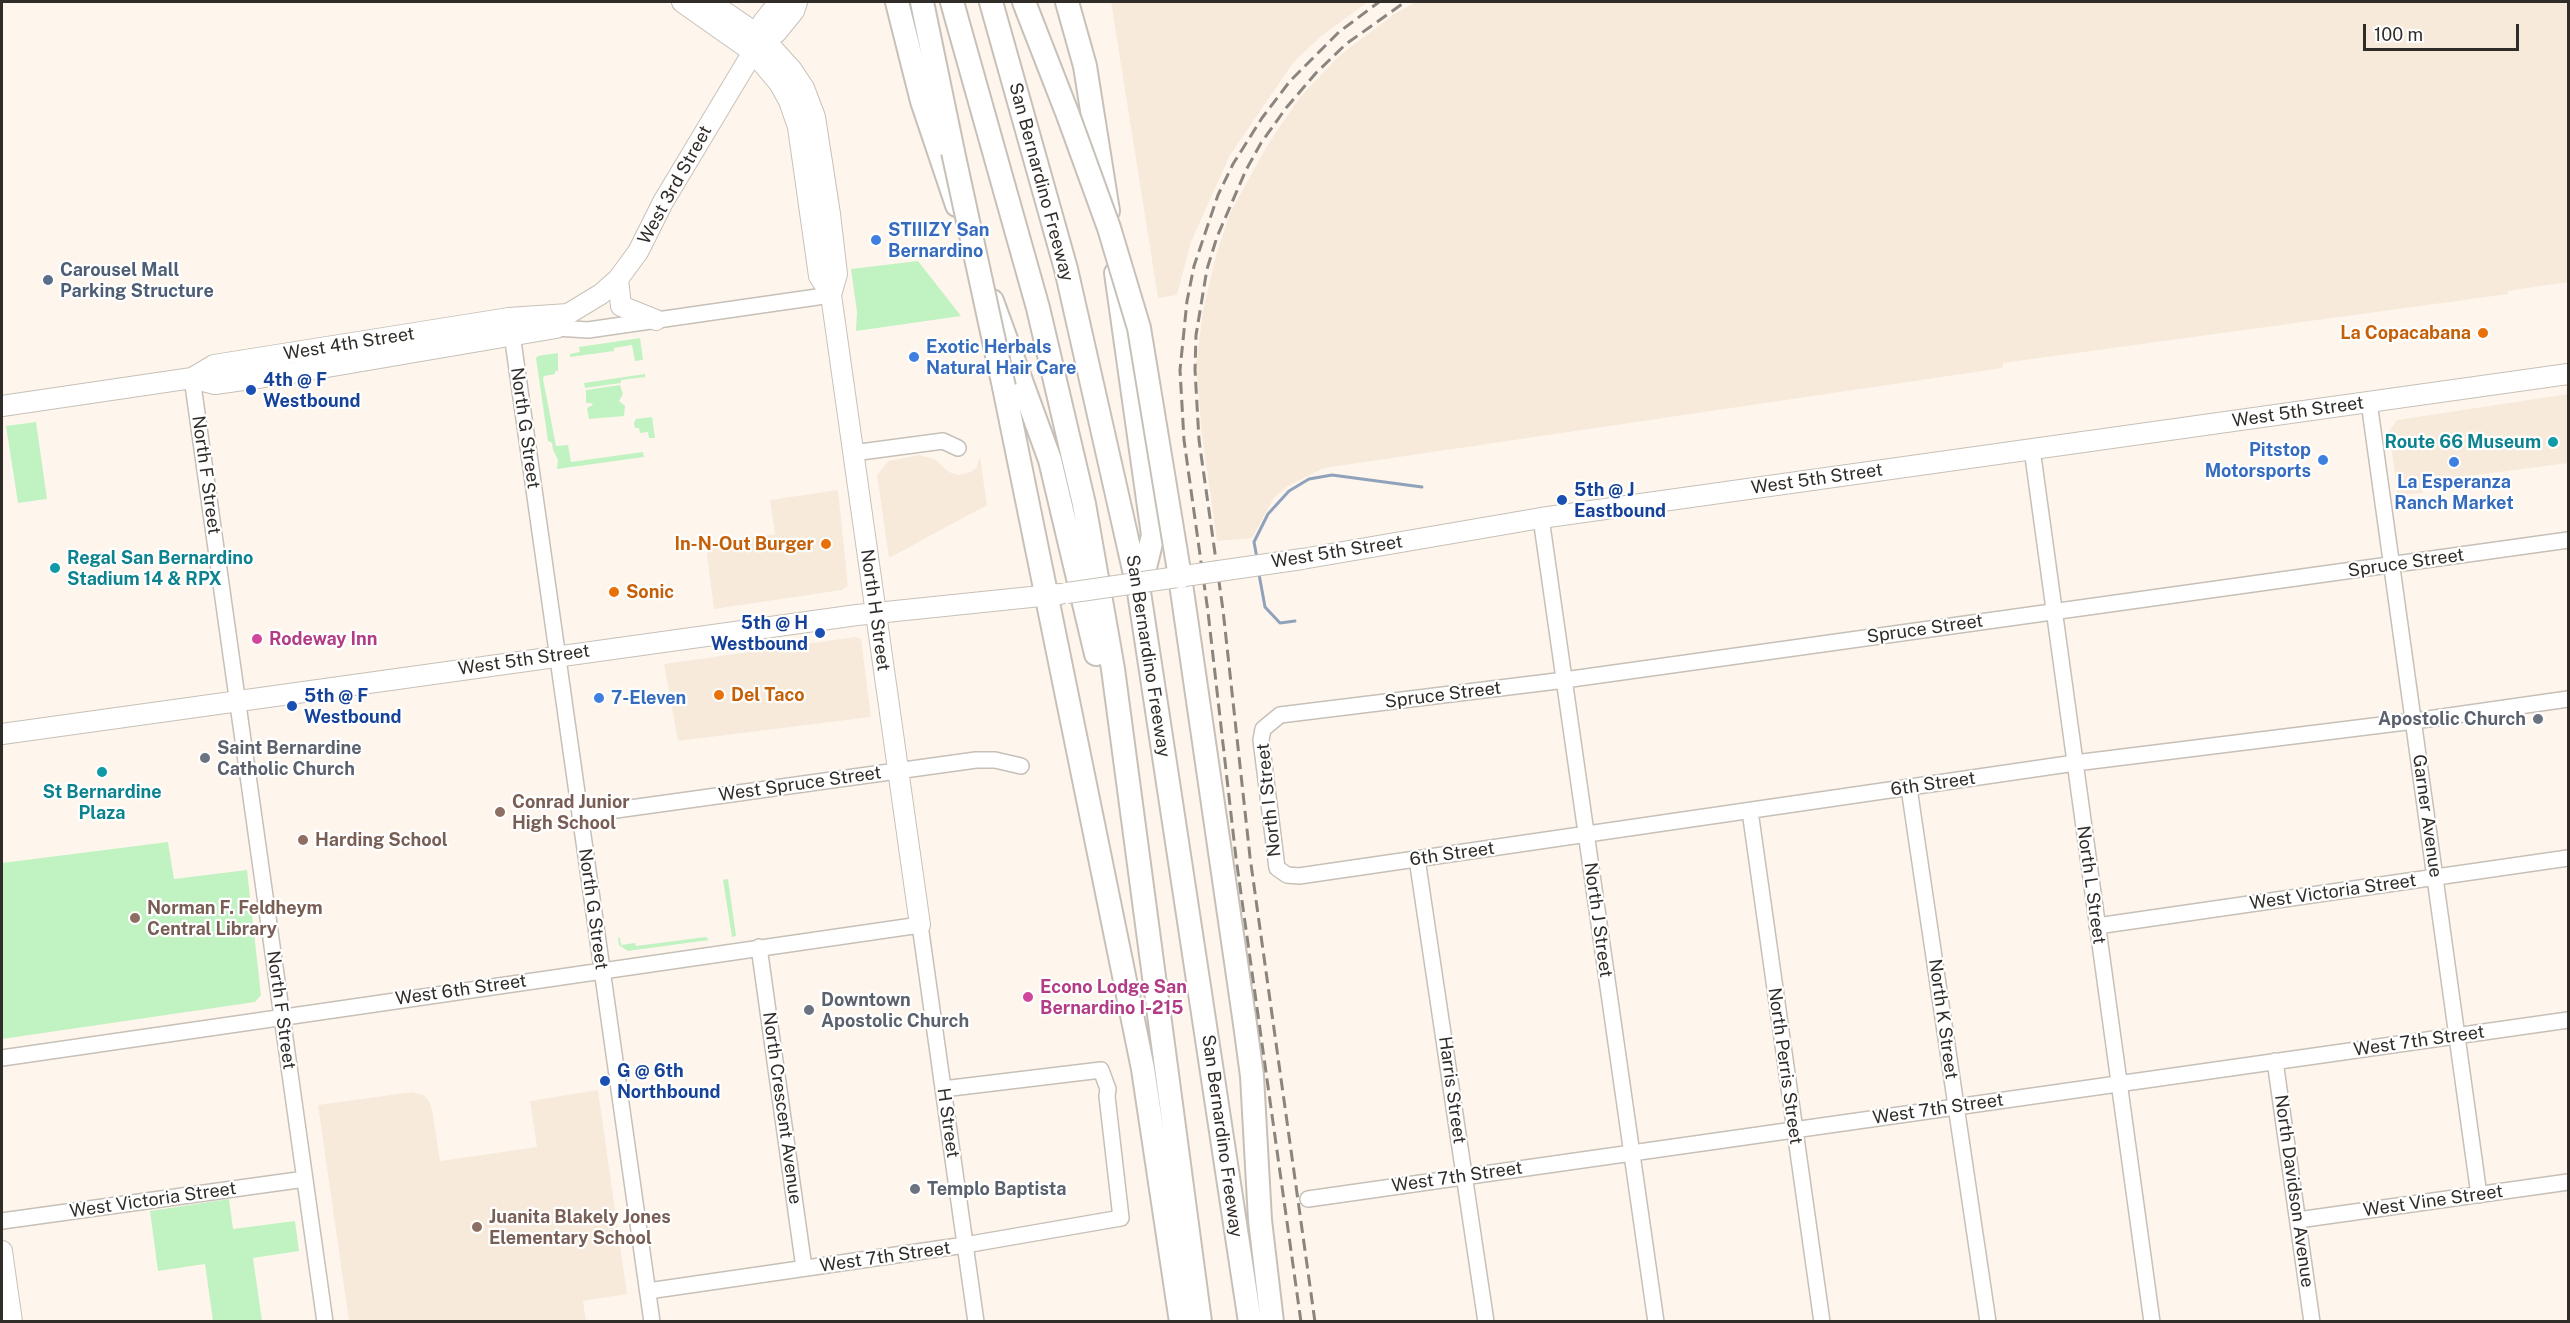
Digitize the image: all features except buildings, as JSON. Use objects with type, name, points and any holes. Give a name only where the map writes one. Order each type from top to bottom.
[{"type":"highway","points":[[897,2],[922,101],[940,157],[1026,389],[1052,469],[1099,664],[1140,858]]},
{"type":"highway","points":[[922,2],[1056,595],[1143,1069],[1181,1322]]},
{"type":"highway","name":"San Bernardino Freeway","points":[[952,2],[1038,308],[1084,504],[1113,669],[1140,858],[1200,1322]]},
{"type":"highway","name":"San Bernardino Freeway","points":[[991,2],[1066,269],[1139,592],[1250,1322]]},
{"type":"highway","points":[[1024,2],[1109,228],[1139,328],[1206,747],[1252,1076],[1260,1220],[1272,1322]]},
{"type":"highway","points":[[1067,2],[1085,66],[1100,151],[1153,535],[1139,592]]},
{"type":"main road","points":[[682,2],[758,45]]},
{"type":"main road","points":[[710,2],[758,45]]},
{"type":"main road","name":"West 3rd Street","points":[[511,327],[562,321],[601,294],[618,279],[638,252],[663,202],[758,45],[763,22],[779,2]]},
{"type":"main road","name":"West 3rd Street","points":[[758,45],[776,33],[794,10],[797,2]]},
{"type":"main road","name":"North H Street","points":[[758,45],[789,101],[798,127],[819,276],[831,295],[920,925]]},
{"type":"main road","points":[[618,279],[621,306],[656,320]]},
{"type":"main road","name":"West 4th Street","points":[[2,406],[192,378],[214,365],[511,327]]},
{"type":"main road","name":"West 5th Street","points":[[2,734],[558,655],[876,613],[1056,595],[1302,559],[1540,518],[2568,374]]},
{"type":"main road","points":[[2,1251],[12,1322]]},
{"type":"street","points":[[562,321],[588,330],[831,295]]},
{"type":"street","name":"North G Street","points":[[511,327],[652,1322]]},
{"type":"street","name":"North F Street","points":[[192,378],[325,1322]]},
{"type":"street","name":"Garner Avenue","points":[[2369,402],[2479,1195]]},
{"type":"street","points":[[853,453],[943,441],[958,448]]},
{"type":"street","name":"North L Street","points":[[2032,449],[2152,1322]]},
{"type":"street","name":"North J Street","points":[[1540,518],[1656,1322]]},
{"type":"street","name":"Spruce Street","points":[[1280,715],[1564,680],[2568,540]]},
{"type":"street","name":"6th Street","points":[[1299,876],[2075,763],[2414,721],[2568,699]]},
{"type":"street","name":"North I Street","points":[[1280,715],[1263,729],[1261,740],[1276,868],[1287,875],[1299,876]]},
{"type":"street","name":"West Spruce Street","points":[[580,815],[976,760],[995,760],[1021,766]]},
{"type":"street","name":"North K Street","points":[[1909,788],[1988,1322]]},
{"type":"street","name":"North Perris Street","points":[[1750,811],[1822,1322]]},
{"type":"street","name":"West Victoria Street","points":[[2097,926],[2568,858]]},
{"type":"street","name":"Harris Street","points":[[1417,859],[1486,1322]]},
{"type":"street","name":"West 6th Street","points":[[2,1058],[920,925]]},
{"type":"street","name":"H Street","points":[[920,925],[976,1322]]},
{"type":"street","name":"North Crescent Avenue","points":[[759,947],[804,1268]]},
{"type":"street","name":"West 7th Street","points":[[1308,1199],[2568,1020]]},
{"type":"street","name":"North Davidson Avenue","points":[[2275,1061],[2312,1322]]},
{"type":"street","name":"West 7th Street","points":[[648,1291],[965,1245],[1121,1218],[1108,1089],[1101,1070],[943,1089]]},
{"type":"street","name":"West Victoria Street","points":[[2,1221],[305,1179]]},
{"type":"street","name":"West Vine Street","points":[[2298,1220],[2568,1182]]},
{"type":"shaded area","points":[[1111,2],[1368,2],[1320,37],[1293,63],[1230,155],[1191,242],[1177,295],[1158,298]]},
{"type":"shaded area","points":[[1416,2],[2568,2],[2568,282],[2508,291],[2508,294],[2003,363],[2003,368],[1324,468],[1288,486],[1274,498],[1252,538],[1217,541],[1202,435],[1196,365],[1203,311],[1216,255],[1231,211],[1268,144],[1300,97],[1339,56],[1394,14]]},
{"type":"shaded area","points":[[2568,394],[2568,463],[2422,482],[2423,493],[2398,495],[2389,432],[2397,420]]},
{"type":"shaded area","points":[[919,455],[934,459],[949,472],[958,475],[971,472],[976,468],[980,457],[987,505],[889,558],[877,475],[888,461]]},
{"type":"shaded area","points":[[838,490],[848,586],[842,590],[714,609],[706,546],[775,534],[770,500]]},
{"type":"shaded area","points":[[855,637],[861,639],[871,717],[678,741],[664,664]]},
{"type":"shaded area","name":"Juanita Blakely Jones Elementary School","points":[[598,1090],[627,1294],[583,1301],[586,1321],[349,1321],[318,1105],[412,1092],[423,1095],[429,1101],[432,1109],[440,1161],[537,1147],[530,1101]]},
{"type":"green space","points":[[918,261],[961,316],[856,331],[857,312],[851,269]]},
{"type":"green space","points":[[640,338],[643,360],[635,361],[632,345],[614,348],[614,351],[570,357],[570,354],[580,352],[579,347]]},
{"type":"green space","points":[[558,353],[558,371],[555,371],[555,374],[544,376],[543,379],[556,446],[568,445],[571,462],[643,452],[644,457],[557,469],[558,460],[552,443],[548,441],[536,358]]},
{"type":"green space","points":[[645,374],[645,377],[621,380],[621,383],[585,388],[584,383]]},
{"type":"green space","points":[[620,385],[623,394],[619,401],[625,406],[624,416],[589,419],[587,408],[593,405],[586,403],[586,390]]},
{"type":"green space","points":[[652,417],[655,438],[649,438],[648,432],[640,433],[634,423],[636,419]]},
{"type":"green space","points":[[36,422],[47,499],[18,503],[6,426]]},
{"type":"green space","points":[[168,842],[174,879],[247,870],[261,995],[255,1002],[2,1039],[2,863]]},
{"type":"green space","points":[[728,879],[736,936],[732,937],[723,880]]},
{"type":"green space","points":[[618,937],[621,945],[635,943],[636,946],[706,937],[709,940],[628,951],[619,945]]},
{"type":"green space","points":[[229,1199],[233,1229],[295,1221],[299,1251],[253,1258],[262,1321],[213,1321],[205,1264],[158,1271],[150,1211]]},
{"type":"waterway","points":[[1257,558],[1254,542],[1268,514],[1289,491],[1309,479],[1332,475],[1422,487]]},
{"type":"waterway","points":[[1259,574],[1265,607],[1280,623],[1295,621]]},
{"type":"railway","points":[[1301,1322],[1236,858],[1208,612],[1184,440],[1180,370],[1187,301],[1194,266],[1218,195],[1233,164],[1262,118],[1290,81],[1339,32],[1379,2]]},
{"type":"railway","points":[[1315,1322],[1250,857],[1223,610],[1199,440],[1195,370],[1196,335],[1207,269],[1217,237],[1246,170],[1261,143],[1286,108],[1316,73],[1346,44],[1405,2]]},
{"type":"place","name":"STIIIZY San Bernardino","points":[[876,240]]},
{"type":"place","name":"Carousel Mall Parking Structure","points":[[48,280]]},
{"type":"place","name":"La Copacabana","points":[[2483,333]]},
{"type":"place","name":"Exotic Herbals Natural Hair Care","points":[[914,357]]},
{"type":"place","name":"4th @ F Westbound","points":[[251,390]]},
{"type":"place","name":"Route 66 Museum","points":[[2553,442]]},
{"type":"place","name":"Pitstop Motorsports","points":[[2323,460]]},
{"type":"place","name":"La Esperanza Ranch Market","points":[[2454,462]]},
{"type":"place","name":"5th @ J Eastbound","points":[[1562,500]]},
{"type":"place","name":"In-N-Out Burger","points":[[826,544]]},
{"type":"place","name":"Regal San Bernardino Stadium 14 & RPX","points":[[55,568]]},
{"type":"place","name":"Sonic","points":[[614,592]]},
{"type":"place","name":"5th @ H Westbound","points":[[820,633]]},
{"type":"place","name":"Rodeway Inn","points":[[257,639]]},
{"type":"place","name":"Del Taco","points":[[719,695]]},
{"type":"place","name":"7-Eleven","points":[[599,698]]},
{"type":"place","name":"5th @ F Westbound","points":[[292,706]]},
{"type":"place","name":"Apostolic Church","points":[[2538,719]]},
{"type":"place","name":"Saint Bernardine Catholic Church","points":[[205,758]]},
{"type":"place","name":"St Bernardine Plaza","points":[[102,772]]},
{"type":"place","name":"Conrad Junior High School","points":[[500,812]]},
{"type":"place","name":"Harding School","points":[[303,840]]},
{"type":"place","name":"Norman F. Feldheym Central Library","points":[[135,918]]},
{"type":"place","name":"Econo Lodge San Bernardino I-215","points":[[1028,997]]},
{"type":"place","name":"Downtown Apostolic Church","points":[[809,1010]]},
{"type":"place","name":"G @ 6th Northbound","points":[[605,1081]]},
{"type":"place","name":"Templo Baptista","points":[[915,1189]]},
{"type":"place","name":"Juanita Blakely Jones Elementary School","points":[[477,1227]]}]
